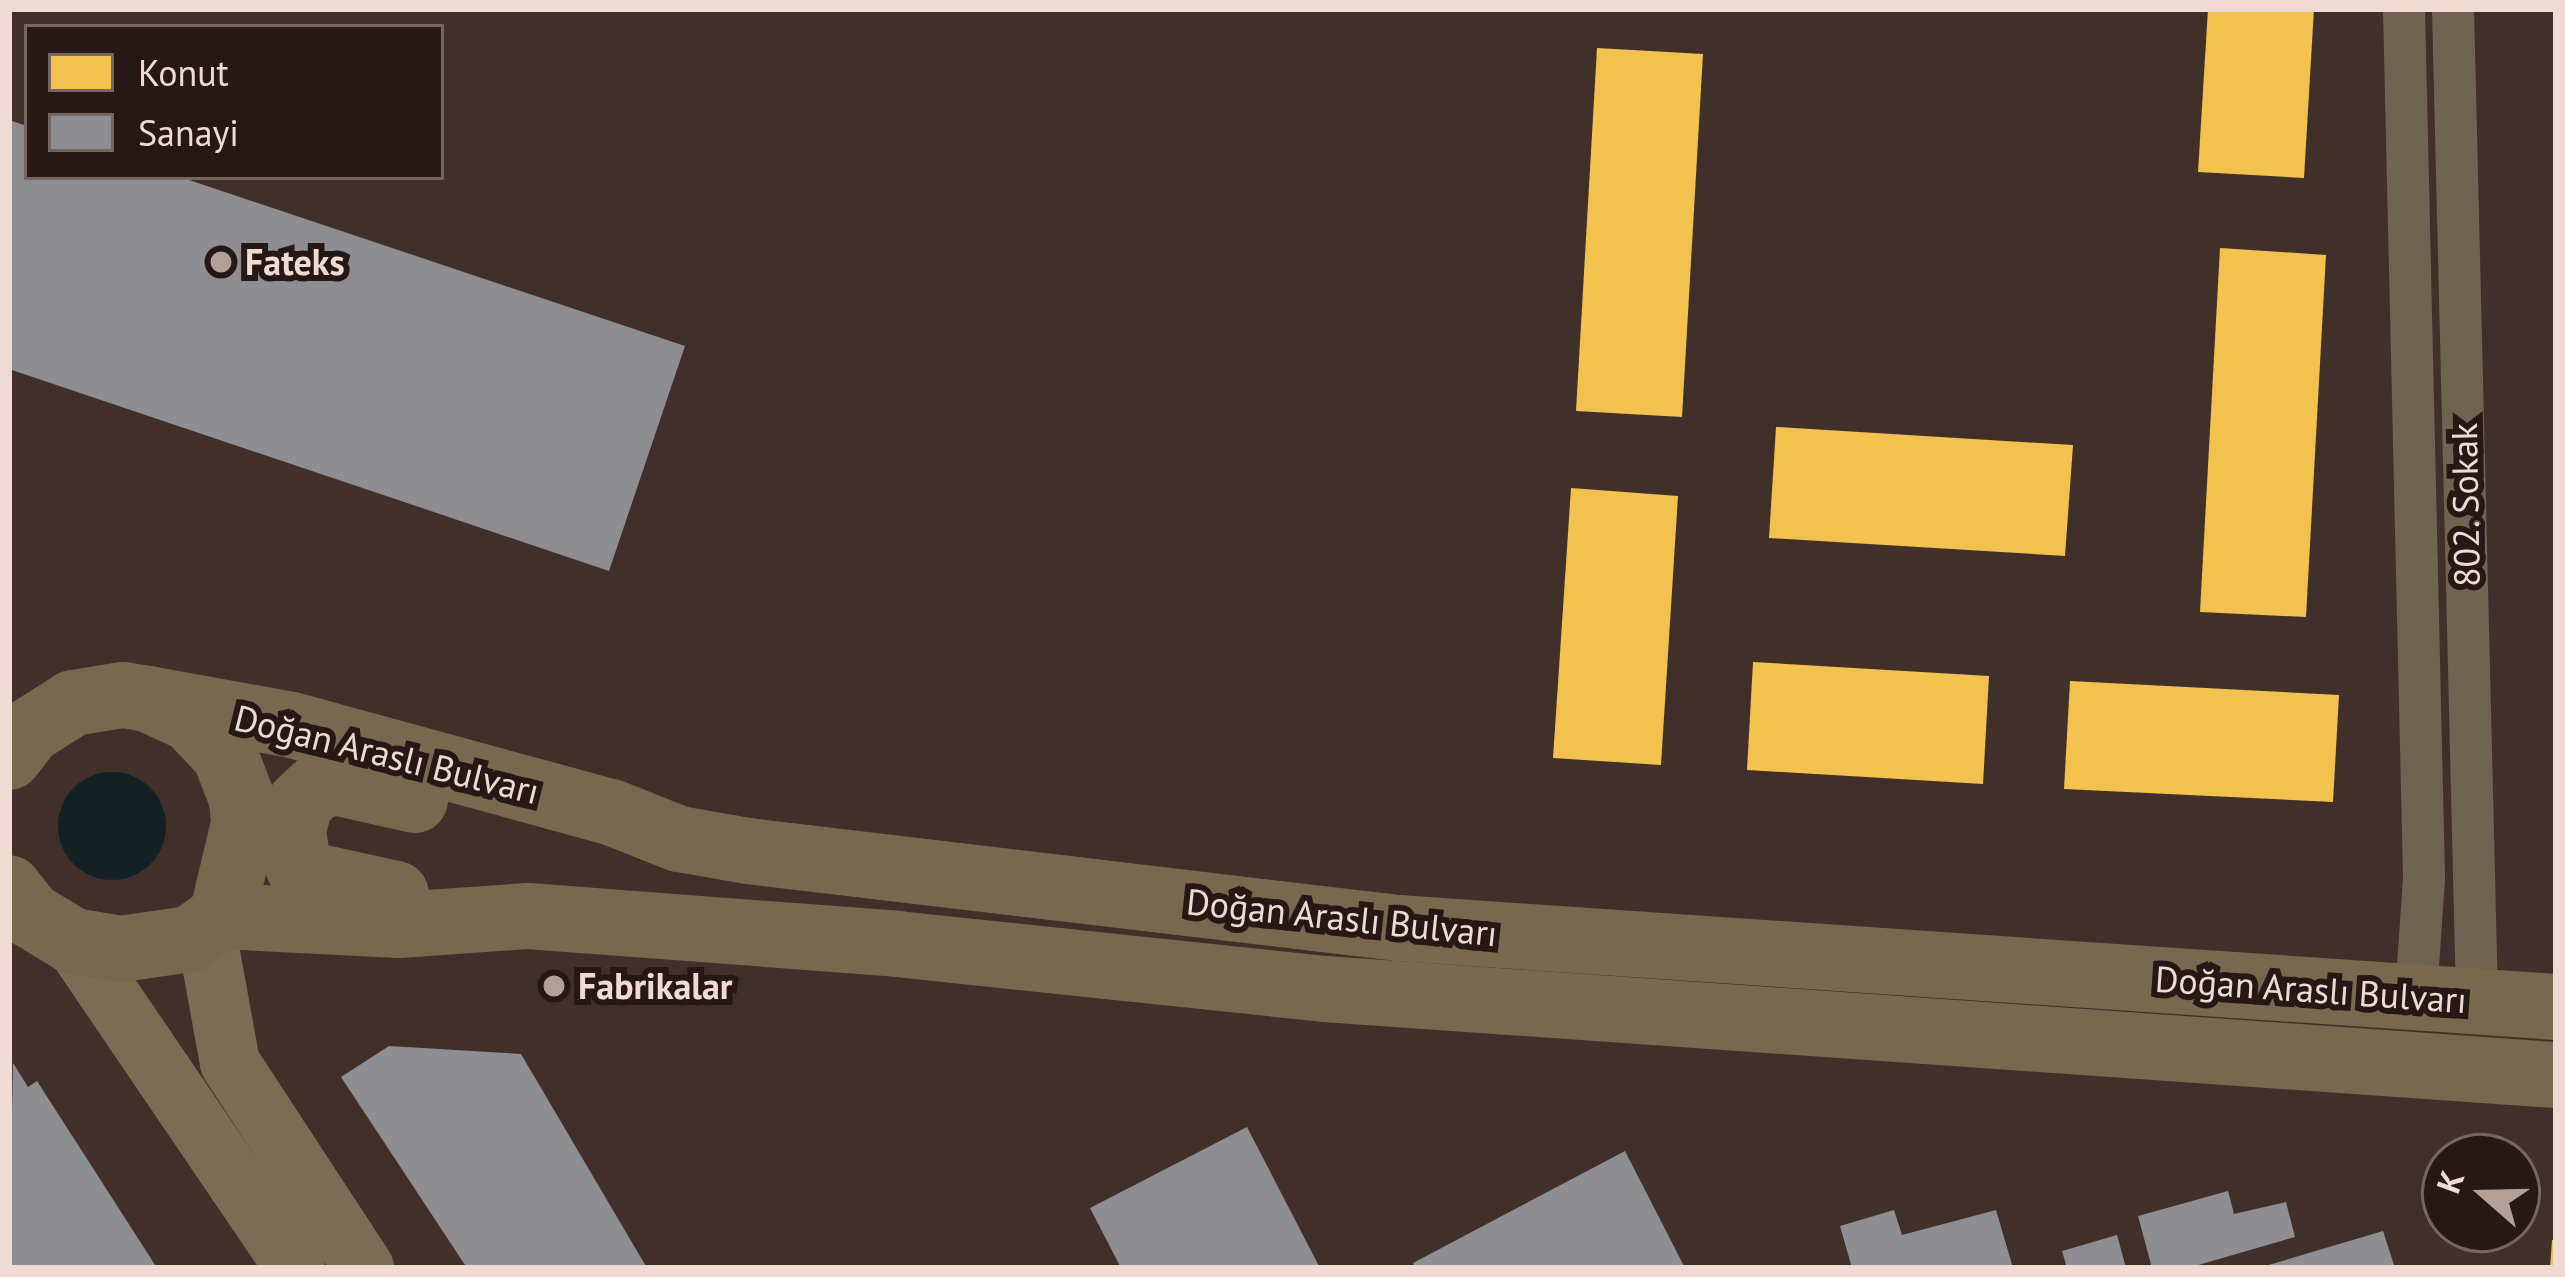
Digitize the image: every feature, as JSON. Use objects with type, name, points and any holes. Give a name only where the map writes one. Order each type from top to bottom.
[{"type":"main road","name":"Doğan Araslı Bulvarı","points":[[73,704],[110,696],[148,699],[315,731],[610,812],[679,839],[1398,928],[2556,1007]]},
{"type":"main road","points":[[148,699],[191,719],[225,754],[235,776],[244,824],[214,923],[230,1063],[364,1268]]},
{"type":"main road","points":[[9,717],[73,704]]},
{"type":"main road","points":[[9,758],[29,731],[73,704]]},
{"type":"main road","points":[[528,916],[314,876],[298,866],[292,847],[300,803],[316,788],[335,782],[561,832],[619,841],[679,839]]},
{"type":"main road","name":"Doğan Araslı Bulvarı","points":[[35,924],[121,949],[190,939],[214,923],[399,925],[528,916],[897,944],[1324,988],[2556,1075]]},
{"type":"main road","points":[[35,924],[295,1268]]},
{"type":"street","name":"802. Sokak","points":[[2404,9],[2424,878],[2446,999]]},
{"type":"street","name":"802. Sokak","points":[[2446,999],[2453,9]]},
{"type":"shaded area","points":[[112,772],[133,776],[151,787],[162,805],[166,826],[162,847],[151,865],[133,876],[112,880],[91,876],[73,865],[62,847],[58,826],[62,805],[73,787],[91,776]]},
{"type":"building: Konut","points":[[2208,9],[2314,9],[2304,178],[2198,172]]},
{"type":"building: Konut","points":[[1597,48],[1703,54],[1682,417],[1576,411]]},
{"type":"building: Konut","points":[[2220,248],[2326,255],[2306,617],[2200,612]]},
{"type":"building: Konut","points":[[1776,427],[2073,445],[2065,556],[1769,538]]},
{"type":"building: Konut","points":[[1571,488],[1678,496],[1661,765],[1553,758]]},
{"type":"building: Konut","points":[[1753,662],[1989,676],[1983,784],[1747,770]]},
{"type":"building: Konut","points":[[2070,681],[2339,695],[2333,802],[2064,789]]},
{"type":"building: Konut","points":[[2552,1240],[2556,1241],[2556,1268],[2550,1268]]},
{"type":"building: Sanayi","name":"Fateks","points":[[9,120],[24,125],[24,180],[189,180],[685,346],[609,571],[9,369]]},
{"type":"building: Sanayi","points":[[389,1046],[521,1054],[647,1268],[467,1268],[341,1077]]},
{"type":"building: Sanayi","points":[[13,1063],[28,1087],[37,1081],[157,1268],[9,1268]]},
{"type":"building: Sanayi","points":[[1247,1127],[1320,1268],[1121,1268],[1090,1208]]},
{"type":"building: Sanayi","points":[[1625,1151],[1685,1268],[1415,1268],[1413,1263]]},
{"type":"building: Sanayi","points":[[2228,1191],[2234,1214],[2286,1202],[2295,1237],[2188,1268],[2152,1268],[2138,1216]]},
{"type":"building: Sanayi","points":[[1894,1210],[1902,1235],[1996,1210],[2013,1268],[1852,1268],[1840,1226]]},
{"type":"building: Sanayi","points":[[2383,1231],[2395,1268],[2262,1268],[2262,1267]]},
{"type":"building: Sanayi","points":[[2117,1235],[2126,1268],[2067,1268],[2062,1251]]},
{"type":"place","name":"Fateks","points":[[221,262]]},
{"type":"place","name":"Fabrikalar","points":[[554,986]]}]
